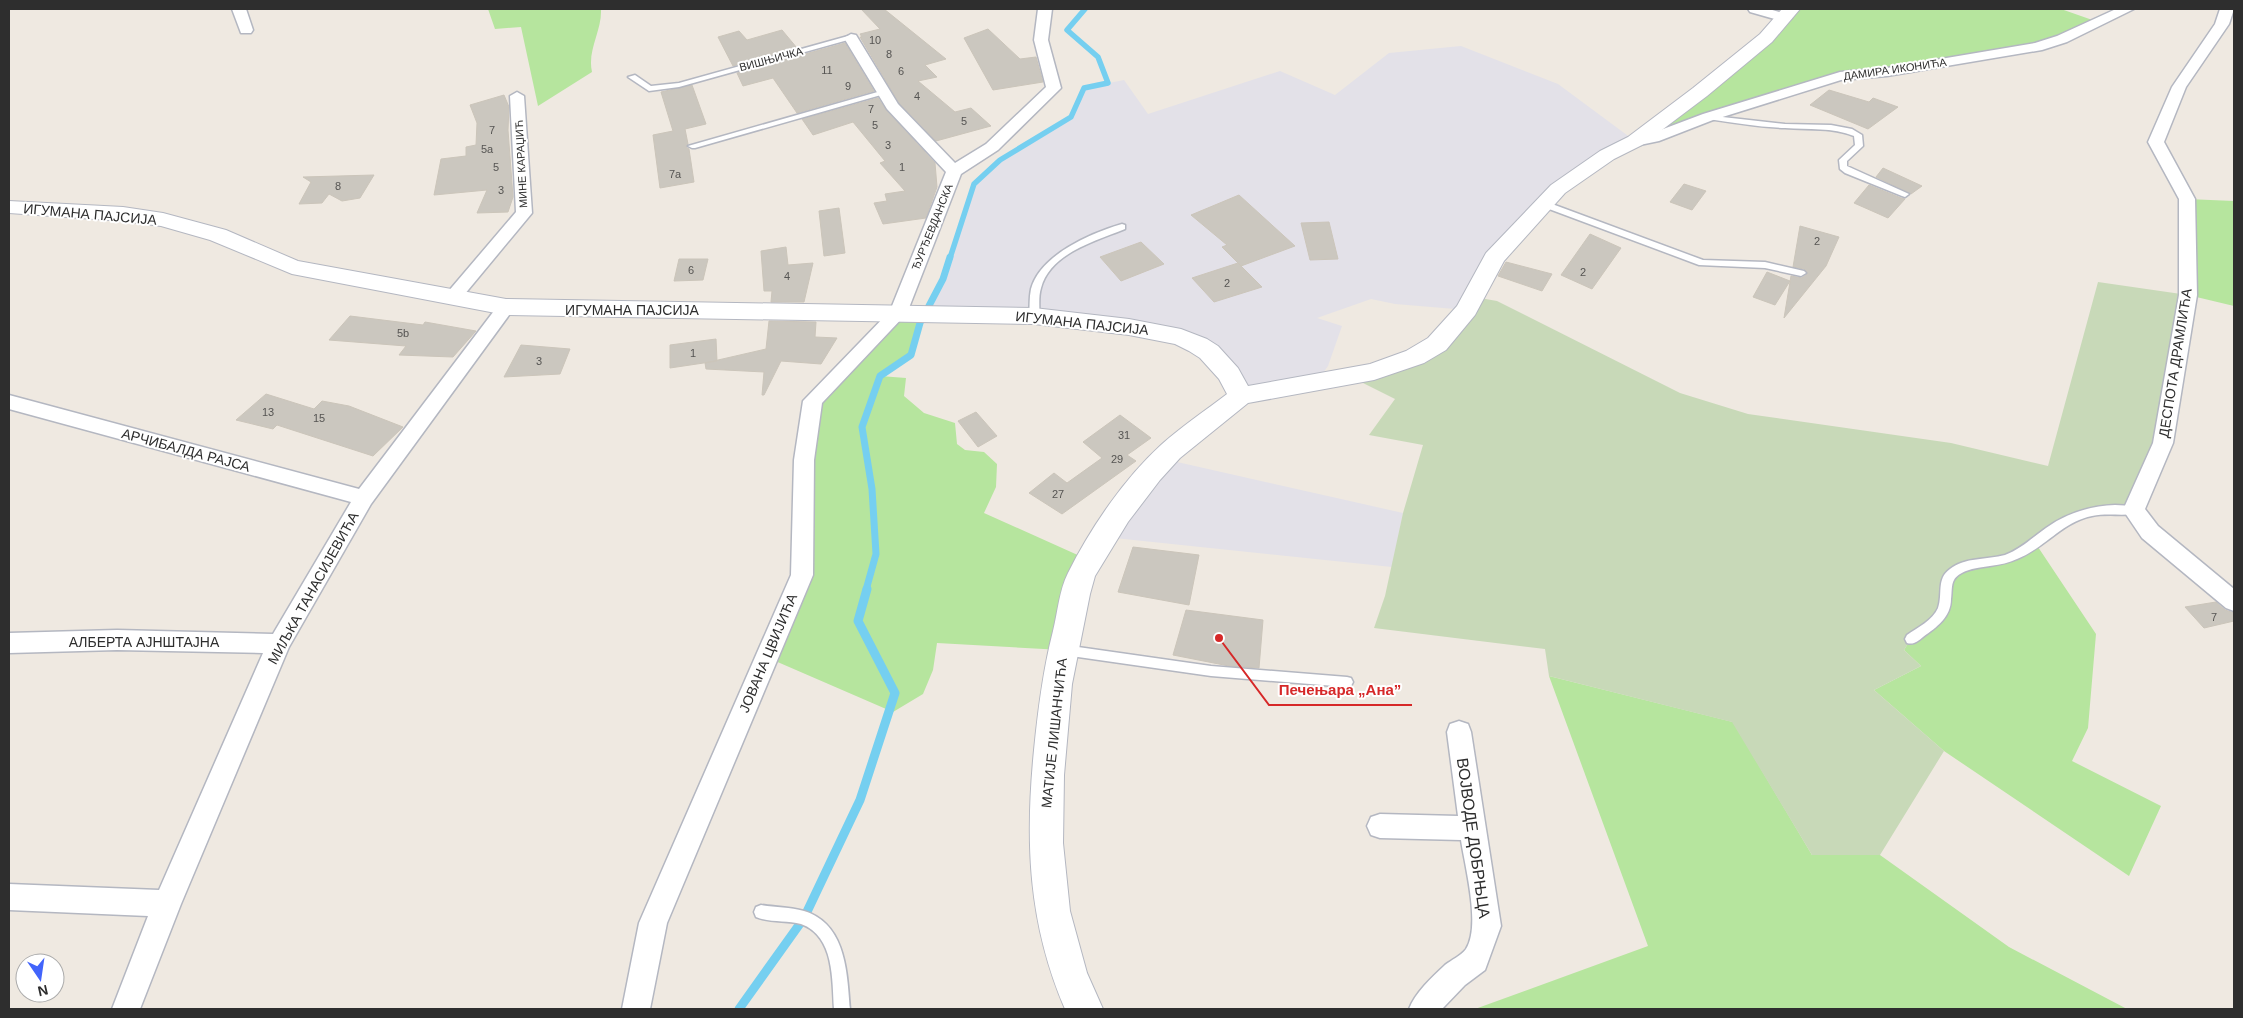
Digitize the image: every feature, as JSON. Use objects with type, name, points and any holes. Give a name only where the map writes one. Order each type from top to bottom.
[{"type":"street","points":[[239,9],[246,30]]},
{"type":"street","name":"ЂУРЂЕВДАНСКА","points":[[898,312],[954,171],[992,147],[1054,88],[1041,40],[1045,9]]},
{"type":"street","points":[[1755,9],[1788,13]]},
{"type":"street","name":"ДАМИРА ИКОНИЋА","points":[[1635,140],[1653,138],[1708,117],[1840,76],[1887,72],[2037,47],[2062,39],[2126,9]]},
{"type":"street","name":"ДЕСПОТА ДРАМЛИЋА","points":[[2134,510],[2163,443],[2188,295],[2187,199],[2156,142],[2179,87],[2222,24],[2226,9]]},
{"type":"street","points":[[1241,396],[1374,372],[1415,357],[1437,344],[1467,310],[1494,258],[1558,189],[1607,155],[1635,140],[1700,92],[1766,38],[1788,13]]},
{"type":"street","name":"ВИШЊИЧКА","points":[[850,38],[892,106],[954,171]]},
{"type":"street","name":"МИНЕ КАРАЏИЋ","points":[[453,297],[524,214],[517,96]]},
{"type":"street","name":"ИГУМАНА ПАЈСИЈА","points":[[9,207],[123,214],[163,220],[218,235],[292,268],[506,308],[898,312],[1034,316],[1129,327],[1181,336],[1209,352],[1229,374],[1241,396]]},
{"type":"street","name":"МИЉКА ТАНАСИЈЕВИЋА","points":[[126,1009],[167,904],[279,644],[364,498],[506,308]]},
{"type":"street","name":"ЈОВАНА ЦВИЈИЋА","points":[[636,1009],[653,923],[802,575],[804,460],[813,401],[898,312]]},
{"type":"street","name":"МАТИЈЕ ЛИШАНЧИЋА","points":[[1084,1009],[1077,995],[1053,925],[1046,859],[1047,777],[1062,650],[1081,576],[1128,500],[1164,459],[1241,396]]},
{"type":"street","name":"АРЧИБАЛДА РАЈСА","points":[[9,402],[364,498]]},
{"type":"street","points":[[2134,510],[2150,532],[2234,602]]},
{"type":"street","name":"АЛБЕРТА АЈНШТАЈНА","points":[[9,643],[117,640],[279,644]]},
{"type":"street","name":"ВОЈВОДЕ ДОБРЊЦА","points":[[1423,1009],[1455,975],[1474,960],[1482,944],[1487,926],[1460,732]]},
{"type":"street","points":[[1380,826],[1472,828]]},
{"type":"street","points":[[9,896],[167,904]]},
{"type":"lane","name":"ВИШЊИЧКА","points":[[632,76],[649,89],[679,85],[850,38]]},
{"type":"lane","points":[[692,146],[884,93]]},
{"type":"lane","points":[[1708,117],[1785,126],[1834,126],[1848,130],[1858,135],[1859,146],[1843,160],[1843,167],[1848,172],[1906,194]]},
{"type":"lane","points":[[1544,204],[1702,264],[1765,265],[1801,273]]},
{"type":"lane","points":[[1034,316],[1036,288],[1046,270],[1068,252],[1122,227]]},
{"type":"lane","points":[[1911,639],[1942,613],[1946,600],[1944,587],[1954,571],[2006,559],[2020,553],[2036,544],[2057,526],[2093,511],[2107,508],[2134,510]]},
{"type":"lane","points":[[1062,650],[1211,671],[1347,682]]},
{"type":"lane","points":[[761,912],[804,918],[822,928],[829,936],[835,951],[842,1009]]},
{"type":"shaded area","points":[[1461,46],[1558,84],[1635,141],[1558,189],[1467,310],[1395,304],[1371,299],[1317,318],[1342,326],[1328,366],[1315,384],[1241,396],[1181,337],[925,314],[943,279],[974,184],[1000,160],[1071,117],[1084,88],[1124,80],[1148,114],[1280,71],[1335,95],[1389,53]]},
{"type":"shaded area","points":[[1164,459],[1403,513],[1392,567],[1105,537]]},
{"type":"green space","points":[[488,9],[601,9],[601,17],[591,56],[592,72],[538,106],[521,27],[495,29]]},
{"type":"green space","points":[[1791,9],[2061,9],[2098,22],[2062,39],[1840,76],[1653,138],[1785,18]]},
{"type":"green space","points":[[2187,199],[2234,201],[2234,306],[2188,295]]},
{"type":"green space","points":[[2098,282],[2188,295],[2171,398],[2134,510],[2093,511],[2020,553],[1954,571],[1942,613],[1911,639],[1904,650],[1921,666],[1874,690],[1944,751],[1880,855],[1812,855],[1732,722],[1549,676],[1545,649],[1374,628],[1385,596],[1403,513],[1423,445],[1369,435],[1395,399],[1351,377],[1415,357],[1474,297],[1497,301],[1680,393],[1748,414],[1951,443],[2048,466]]},
{"type":"green space","points":[[898,313],[925,314],[920,323],[911,355],[880,376],[906,378],[904,396],[924,413],[955,423],[957,444],[965,450],[984,452],[997,464],[996,487],[984,513],[1091,561],[1062,650],[937,643],[933,670],[923,694],[893,712],[766,657],[802,575],[813,401]]},
{"type":"green space","points":[[2036,544],[2096,634],[2088,728],[2072,761],[2161,806],[2129,876],[1944,751],[1874,690],[1921,666],[1904,650],[1948,578]]},
{"type":"green space","points":[[1549,676],[1733,722],[1812,855],[1880,855],[2009,947],[2127,1009],[1475,1009],[1648,946]]},
{"type":"building","points":[[861,9],[884,9],[946,59],[925,65],[937,77],[918,81],[955,112],[971,108],[991,126],[936,141],[899,103],[860,37],[862,37],[860,34],[880,29]]},
{"type":"building","points":[[988,29],[1020,59],[1036,57],[1043,82],[993,90],[964,38]]},
{"type":"building","points":[[782,30],[797,48],[733,66],[718,37],[739,31],[747,40]]},
{"type":"building","points":[[845,43],[874,91],[797,113],[773,78],[743,86],[737,73]]},
{"type":"building","points":[[692,85],[706,124],[685,129],[688,144],[686,147],[689,149],[694,182],[660,188],[653,135],[673,131],[661,92]]},
{"type":"building","points":[[1829,90],[1869,102],[1873,98],[1898,107],[1868,129],[1810,105]]},
{"type":"building","points":[[504,95],[509,107],[508,130],[513,197],[508,212],[477,213],[487,190],[434,195],[441,159],[466,156],[466,147],[476,145],[477,123],[470,105]]},
{"type":"building","points":[[878,98],[886,110],[935,163],[937,187],[926,218],[883,224],[874,203],[887,201],[885,194],[905,191],[880,163],[885,161],[853,122],[813,135],[802,119]]},
{"type":"building","points":[[1883,168],[1922,186],[1911,194],[1876,177]]},
{"type":"building","points":[[374,175],[360,198],[342,201],[329,194],[322,203],[299,204],[311,182],[303,177]]},
{"type":"building","points":[[1684,184],[1706,191],[1692,210],[1670,202]]},
{"type":"building","points":[[1869,185],[1905,199],[1888,218],[1854,203]]},
{"type":"building","points":[[1239,195],[1295,246],[1241,266],[1222,247],[1227,245],[1191,215]]},
{"type":"building","points":[[839,208],[845,253],[824,256],[819,211]]},
{"type":"building","points":[[1329,222],[1338,259],[1310,260],[1301,223]]},
{"type":"building","points":[[1800,226],[1839,237],[1826,266],[1784,318],[1791,276],[1802,278],[1808,273],[1804,269],[1793,267]]},
{"type":"building","points":[[1590,234],[1621,248],[1592,289],[1561,275]]},
{"type":"building","points":[[1141,242],[1164,264],[1121,281],[1100,257]]},
{"type":"building","points":[[786,247],[788,265],[813,263],[804,302],[771,302],[772,291],[764,291],[761,251]]},
{"type":"building","points":[[679,259],[708,259],[703,280],[674,281]]},
{"type":"building","points":[[1506,262],[1552,274],[1542,291],[1498,276]]},
{"type":"building","points":[[1238,263],[1262,287],[1214,302],[1192,278]]},
{"type":"building","points":[[1767,272],[1790,281],[1775,305],[1753,297]]},
{"type":"building","points":[[350,316],[423,325],[425,322],[476,331],[453,357],[399,355],[406,346],[329,340]]},
{"type":"building","points":[[769,321],[816,322],[815,337],[837,338],[821,364],[781,361],[764,395],[762,395],[764,372],[706,369],[705,363],[766,349]]},
{"type":"building","points":[[716,339],[717,361],[670,368],[670,345]]},
{"type":"building","points":[[521,345],[570,349],[560,374],[504,377]]},
{"type":"building","points":[[266,394],[314,409],[322,401],[349,406],[403,427],[373,456],[277,425],[273,429],[236,420]]},
{"type":"building","points":[[976,412],[997,436],[978,447],[958,421]]},
{"type":"building","points":[[1120,415],[1151,438],[1127,455],[1136,461],[1062,514],[1029,493],[1054,473],[1067,483],[1102,458],[1083,442]]},
{"type":"building","points":[[1133,547],[1199,555],[1189,605],[1118,592]]},
{"type":"building","points":[[2216,602],[2225,610],[2234,613],[2234,621],[2204,628],[2185,607]]},
{"type":"building","points":[[1186,610],[1263,620],[1259,668],[1229,666],[1173,655]]},
{"type":"waterway","points":[[950,258],[974,184],[1000,160],[1071,117],[1084,88],[1108,83],[1098,57],[1067,30],[1085,9]]},
{"type":"waterway","points":[[866,590],[876,554],[872,489],[862,427],[880,376],[911,355],[920,323],[943,279],[950,257]]},
{"type":"waterway","points":[[739,1009],[804,918],[860,800],[895,693],[858,621],[867,589]]},
{"type":"place","name":"Печењара „Ана”","points":[[1219,638]]}]
